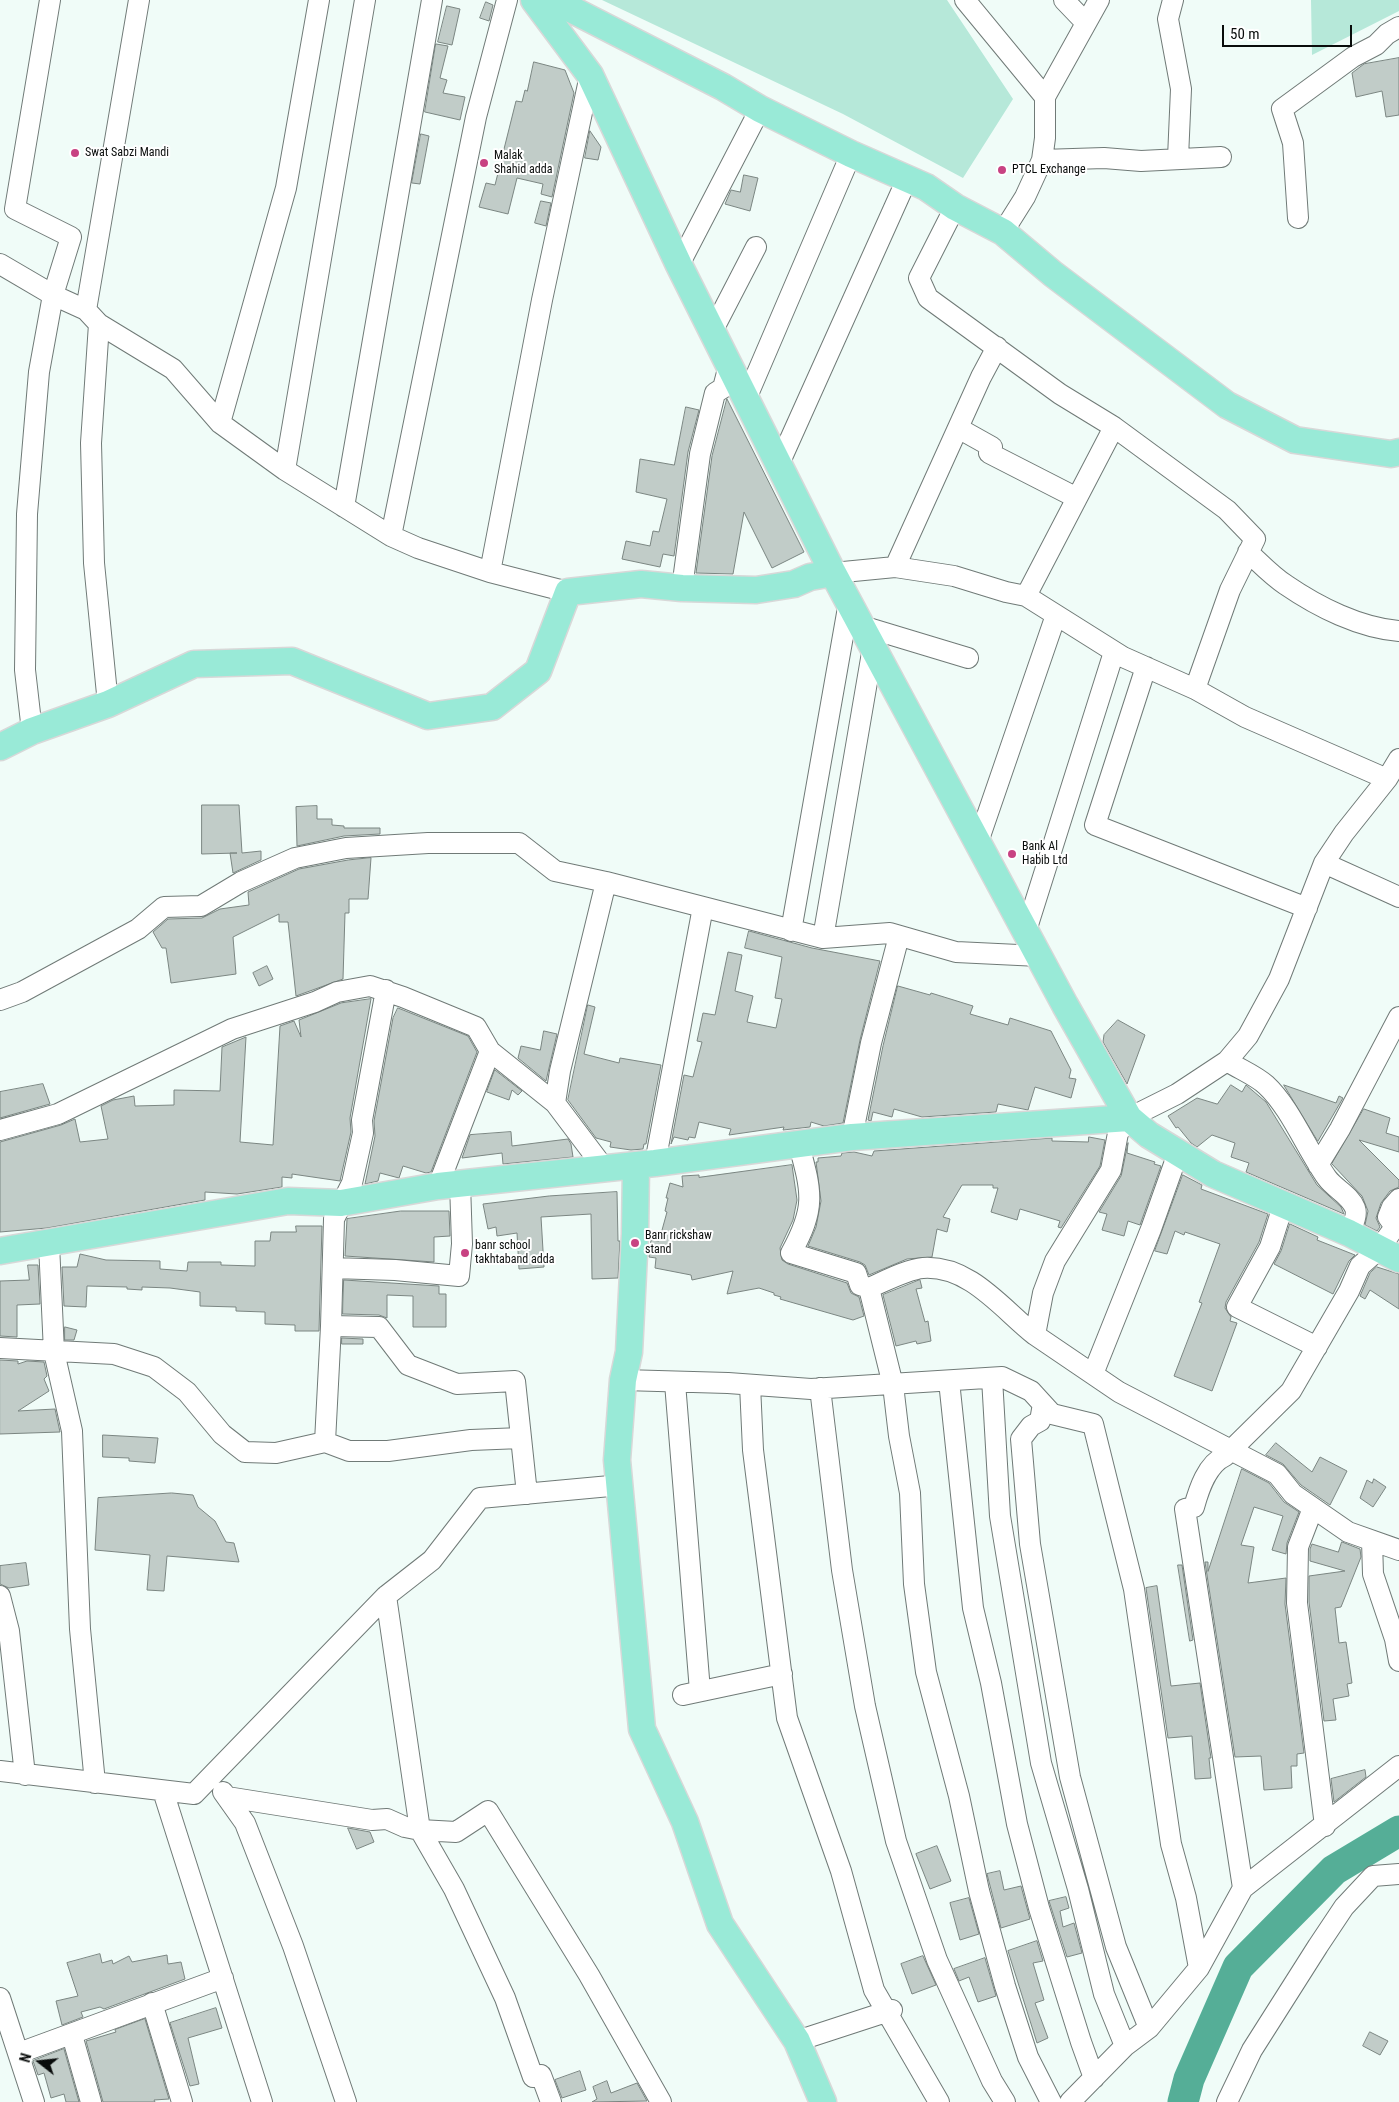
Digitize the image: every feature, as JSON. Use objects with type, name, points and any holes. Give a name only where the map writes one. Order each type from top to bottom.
[{"type":"main road","points":[[534,0],[590,75],[679,265],[833,573],[1039,956],[1129,1118],[1149,1135],[1214,1174],[1283,1206],[1349,1233],[1389,1255]]},
{"type":"main road","points":[[553,0],[723,87],[760,109],[851,154],[926,187],[956,208],[1003,232],[1053,274],[1226,405],[1294,440],[1396,456]]},
{"type":"main road","points":[[0,747],[32,731],[108,704],[194,664],[292,661],[428,716],[492,707],[538,671],[568,592],[641,584],[682,588],[756,590],[794,584],[833,573]]},
{"type":"main road","points":[[0,1251],[288,1201],[341,1203],[449,1184],[646,1164],[852,1137],[1129,1118]]},
{"type":"main road","points":[[646,1164],[636,1234],[630,1342],[623,1380],[617,1460],[621,1485],[642,1729],[685,1822],[720,1924],[797,2041],[823,2102]]},
{"type":"street","points":[[32,731],[25,670],[27,514],[39,372],[53,295],[71,237],[15,209],[50,0]]},
{"type":"street","points":[[108,704],[94,563],[91,443],[93,317],[139,0]]},
{"type":"street","points":[[220,423],[286,188],[319,0]]},
{"type":"street","points":[[285,470],[365,0]]},
{"type":"street","points":[[344,507],[432,0]]},
{"type":"street","points":[[391,536],[476,117],[507,0]]},
{"type":"street","points":[[965,0],[1045,97]]},
{"type":"street","points":[[1064,0],[1086,23]]},
{"type":"street","points":[[1003,232],[1025,197],[1042,160],[1045,138],[1045,97],[1099,0]]},
{"type":"street","points":[[1173,0],[1168,19],[1181,89],[1178,158]]},
{"type":"street","points":[[1298,218],[1293,143],[1282,109],[1353,57],[1376,45],[1387,34],[1399,27]]},
{"type":"street","points":[[490,572],[542,300],[590,75]]},
{"type":"street","points":[[679,265],[760,109]]},
{"type":"street","points":[[746,398],[851,154]]},
{"type":"street","points":[[1042,160],[1104,158],[1141,161],[1221,157]]},
{"type":"street","points":[[779,464],[907,179]]},
{"type":"street","points":[[956,208],[918,278],[928,298],[1060,394],[1114,427],[1227,510],[1255,539],[1230,590],[1195,689]]},
{"type":"street","points":[[712,332],[756,247]]},
{"type":"street","points":[[0,264],[93,317],[173,369],[220,423],[285,470],[391,536],[418,548],[490,572],[568,592]]},
{"type":"street","points":[[895,567],[997,347]]},
{"type":"street","points":[[682,588],[700,454],[715,393],[723,388],[730,365]]},
{"type":"street","points":[[1026,596],[1114,427]]},
{"type":"street","points":[[958,428],[992,447],[990,454],[1077,498]]},
{"type":"street","points":[[1248,552],[1285,584],[1321,605],[1377,629],[1399,631]]},
{"type":"street","points":[[833,573],[895,567],[954,576],[1026,596],[1114,652],[1195,689],[1245,717],[1387,779]]},
{"type":"street","points":[[791,931],[849,602]]},
{"type":"street","points":[[978,842],[1056,615]]},
{"type":"street","points":[[823,938],[867,637],[968,658]]},
{"type":"street","points":[[1026,931],[1114,652]]},
{"type":"street","points":[[1146,668],[1095,824],[1307,908]]},
{"type":"street","points":[[1036,1335],[1044,1293],[1055,1261],[1111,1170],[1118,1133],[1129,1118],[1178,1094],[1226,1061],[1248,1036],[1278,979],[1324,863],[1344,833],[1387,779],[1399,759]]},
{"type":"street","points":[[0,1000],[22,992],[138,929],[164,907],[201,906],[241,882],[295,858],[338,850],[428,843],[519,843],[555,871],[606,882],[823,938],[890,933],[956,952],[1039,956]]},
{"type":"street","points":[[1324,863],[1399,898]]},
{"type":"street","points":[[555,1103],[560,1071],[606,882]]},
{"type":"street","points":[[646,1164],[703,907]]},
{"type":"street","points":[[852,1137],[871,1043],[899,936]]},
{"type":"street","points":[[0,1130],[58,1114],[232,1029],[315,1002],[337,992],[370,986],[386,990],[476,1027],[490,1051],[555,1103],[604,1168]]},
{"type":"street","points":[[324,1442],[332,1326],[334,1219],[352,1183],[363,1133],[362,1120],[386,990]]},
{"type":"street","points":[[1318,1165],[1340,1129],[1399,1017]]},
{"type":"street","points":[[334,1268],[396,1270],[459,1276],[462,1244],[449,1184],[490,1051]]},
{"type":"street","points":[[1226,1061],[1265,1084],[1276,1096],[1308,1144],[1318,1165],[1329,1180],[1355,1207],[1356,1214],[1349,1233]]},
{"type":"street","points":[[799,1145],[810,1185],[810,1213],[791,1253],[856,1273],[860,1285],[869,1288],[922,1268],[950,1272],[982,1288],[1036,1335],[1119,1392],[1276,1474],[1293,1494],[1348,1532],[1399,1550]]},
{"type":"street","points":[[1093,1374],[1178,1153]]},
{"type":"street","points":[[1243,1888],[1185,1509],[1194,1507],[1198,1492],[1215,1460],[1231,1449],[1291,1391],[1349,1291],[1360,1266],[1389,1255],[1395,1227],[1388,1217],[1392,1207],[1399,1199]]},
{"type":"street","points":[[1283,1206],[1270,1247],[1237,1307],[1317,1347]]},
{"type":"street","points":[[48,1244],[54,1352],[72,1431],[80,1629],[95,1783]]},
{"type":"street","points":[[869,1288],[893,1385],[910,1493],[914,1584],[926,1672],[1005,1986],[1028,2056],[1051,2102]]},
{"type":"street","points":[[332,1326],[379,1327],[408,1365],[457,1384],[515,1381],[526,1494]]},
{"type":"street","points":[[0,1348],[114,1354],[154,1368],[187,1392],[222,1434],[245,1452],[276,1452],[324,1442],[349,1451],[388,1451],[471,1440],[521,1438]]},
{"type":"street","points":[[623,1380],[820,1388],[1002,1377],[1031,1391],[1052,1414],[1093,1424],[1134,1589],[1171,1844],[1186,1898],[1199,1968]]},
{"type":"street","points":[[992,1378],[1000,1516],[1041,1763],[1078,1889],[1104,1994],[1125,2046]]},
{"type":"street","points":[[949,1381],[973,1608],[991,1683],[1017,1824],[1039,1908],[1094,2078]]},
{"type":"street","points":[[675,1383],[691,1693],[782,1674]]},
{"type":"street","points":[[750,1385],[753,1450],[787,1718],[841,1871],[874,1990],[889,2012],[938,2102]]},
{"type":"street","points":[[820,1388],[842,1570],[865,1706],[896,1841],[937,1960],[992,2081],[1005,2102]]},
{"type":"street","points":[[1043,1404],[1040,1421],[1031,1426],[1021,1439],[1030,1544],[1070,1776],[1116,1947],[1150,2028]]},
{"type":"street","points":[[0,1771],[194,1794],[211,1779],[386,1596],[432,1560],[480,1498],[621,1485]]},
{"type":"street","points":[[1313,1508],[1298,1547],[1297,1603],[1325,1826]]},
{"type":"street","points":[[1372,1541],[1373,1574],[1395,1639],[1399,1661]]},
{"type":"street","points":[[0,1596],[9,1631],[11,1665],[25,1775]]},
{"type":"street","points":[[386,1596],[420,1830],[454,1889],[505,1998],[533,2077],[541,2074],[551,2102]]},
{"type":"street","points":[[1070,2102],[1125,2046],[1150,2028],[1199,1968],[1243,1888],[1325,1826],[1399,1766]]},
{"type":"street","points":[[211,1779],[227,1797],[245,1823],[293,1946],[346,2102]]},
{"type":"street","points":[[163,1790],[262,2102]]},
{"type":"street","points":[[227,1797],[372,1820],[387,1819],[405,1827],[420,1830],[456,1832],[488,1810],[589,1975],[661,2102]]},
{"type":"street","points":[[1227,2102],[1252,2050],[1344,1907],[1373,1876],[1399,1874]]},
{"type":"street","points":[[19,2053],[222,1978]]},
{"type":"street","points":[[0,1998],[34,2102]]},
{"type":"street","points":[[152,2003],[182,2102]]},
{"type":"street","points":[[797,2041],[889,2012]]},
{"type":"street","points":[[72,2035],[91,2102]]},
{"type":"green space","points":[[602,0],[947,0],[1013,99],[963,178],[843,114]]},
{"type":"green space","points":[[1311,0],[1399,0],[1399,11],[1312,55]]},
{"type":"building","points":[[486,2],[493,5],[489,21],[480,18]]},
{"type":"building","points":[[447,6],[460,9],[452,45],[438,42]]},
{"type":"building","points":[[436,44],[448,46],[440,78],[447,80],[443,93],[465,97],[460,120],[425,112]]},
{"type":"building","points":[[1399,58],[1399,115],[1386,117],[1382,91],[1356,97],[1352,73],[1364,64]]},
{"type":"building","points":[[534,62],[565,70],[574,93],[552,197],[541,194],[543,184],[517,178],[508,214],[479,207],[486,183],[495,185],[516,101],[522,102],[525,90],[527,91]]},
{"type":"building","points":[[590,131],[601,147],[598,160],[585,158]]},
{"type":"building","points":[[421,134],[429,136],[420,184],[412,183]]},
{"type":"building","points":[[744,175],[758,178],[750,211],[725,204],[731,190],[740,192]]},
{"type":"building","points":[[541,201],[551,203],[546,226],[535,223]]},
{"type":"building","points":[[727,399],[804,552],[772,568],[744,512],[733,574],[696,573],[712,456]]},
{"type":"building","points":[[686,407],[699,410],[688,452],[674,556],[663,554],[660,567],[622,559],[626,541],[650,546],[653,531],[659,532],[667,499],[636,492],[640,459],[674,465]]},
{"type":"building","points":[[202,805],[239,805],[242,853],[261,851],[261,860],[233,873],[230,853],[202,854]]},
{"type":"building","points":[[317,806],[317,819],[332,819],[332,825],[344,826],[344,828],[380,828],[380,834],[344,836],[297,846],[296,807]]},
{"type":"building","points":[[371,858],[368,899],[349,899],[349,913],[345,913],[343,979],[296,996],[288,922],[279,922],[279,914],[233,937],[236,974],[171,983],[166,948],[162,948],[153,932],[168,919],[202,918],[220,909],[249,905],[248,892],[299,869]]},
{"type":"building","points":[[749,931],[812,948],[880,961],[860,1040],[843,1123],[824,1126],[811,1122],[810,1127],[783,1130],[784,1127],[729,1135],[731,1129],[699,1122],[695,1138],[689,1137],[688,1140],[674,1137],[671,1144],[684,1075],[693,1077],[702,1042],[697,1041],[703,1013],[715,1015],[728,952],[742,955],[735,991],[753,996],[747,1022],[776,1028],[782,999],[775,998],[782,957],[745,948]]},
{"type":"building","points":[[267,966],[273,979],[259,986],[253,973]]},
{"type":"building","points":[[898,986],[930,995],[931,993],[973,1006],[970,1014],[1008,1025],[1010,1018],[1051,1031],[1071,1070],[1069,1078],[1076,1079],[1071,1098],[1035,1087],[1028,1110],[998,1104],[996,1112],[922,1117],[894,1109],[892,1117],[873,1112],[871,1121],[868,1120],[883,1046]]},
{"type":"building","points":[[371,999],[350,1118],[351,1132],[340,1181],[292,1174],[292,1178],[282,1177],[282,1187],[237,1194],[205,1192],[205,1200],[47,1228],[0,1232],[0,1142],[61,1125],[75,1119],[80,1142],[108,1139],[101,1106],[113,1100],[134,1096],[135,1106],[174,1105],[174,1090],[220,1091],[222,1047],[246,1037],[240,1142],[273,1145],[280,1026],[294,1021],[301,1037],[299,1020],[341,1003]]},
{"type":"building","points":[[588,1005],[595,1007],[584,1054],[619,1063],[620,1058],[661,1065],[646,1144],[644,1144],[643,1149],[631,1150],[610,1147],[611,1142],[596,1138],[568,1100]]},
{"type":"building","points":[[398,1008],[468,1036],[477,1052],[431,1172],[426,1173],[403,1166],[399,1178],[380,1173],[378,1181],[365,1184],[375,1136],[374,1121],[393,1018]]},
{"type":"building","points":[[1118,1020],[1145,1035],[1127,1084],[1103,1042],[1104,1035]]},
{"type":"building","points":[[544,1031],[557,1034],[546,1081],[518,1058],[521,1046],[540,1050]]},
{"type":"building","points":[[495,1070],[522,1091],[518,1095],[512,1090],[509,1100],[487,1092]]},
{"type":"building","points":[[43,1084],[50,1104],[0,1118],[0,1092]]},
{"type":"building","points":[[1231,1085],[1242,1092],[1246,1085],[1266,1102],[1317,1185],[1341,1207],[1344,1214],[1246,1172],[1249,1163],[1231,1157],[1235,1143],[1212,1135],[1197,1147],[1191,1143],[1178,1127],[1176,1128],[1168,1116],[1197,1098],[1217,1104]]},
{"type":"building","points":[[1284,1085],[1336,1103],[1339,1096],[1343,1098],[1318,1141]]},
{"type":"building","points":[[1364,1109],[1390,1118],[1386,1133],[1399,1137],[1399,1152],[1359,1140],[1399,1180],[1399,1187],[1390,1191],[1381,1203],[1376,1218],[1380,1227],[1377,1231],[1365,1225],[1368,1211],[1362,1196],[1332,1164]]},
{"type":"building","points":[[511,1132],[512,1146],[568,1139],[571,1144],[573,1157],[503,1164],[502,1153],[462,1158],[470,1135]]},
{"type":"building","points":[[1089,1137],[1105,1140],[1100,1166],[1061,1228],[1058,1227],[1060,1221],[1020,1209],[1017,1220],[991,1212],[998,1188],[993,1188],[993,1185],[962,1185],[943,1217],[950,1219],[947,1232],[937,1229],[932,1257],[907,1259],[869,1275],[865,1265],[860,1262],[808,1246],[816,1227],[821,1201],[816,1162],[818,1162],[818,1158],[841,1156],[842,1153],[854,1152],[872,1156],[874,1151],[1052,1138],[1052,1141],[1088,1142]]},
{"type":"building","points":[[1128,1143],[1127,1153],[1155,1162],[1154,1164],[1161,1166],[1140,1225],[1128,1221],[1124,1236],[1102,1230],[1107,1214],[1099,1212],[1121,1176]]},
{"type":"building","points":[[792,1165],[797,1200],[793,1220],[780,1248],[782,1260],[788,1264],[847,1283],[851,1293],[859,1297],[864,1316],[853,1320],[780,1299],[781,1297],[774,1295],[774,1293],[759,1288],[727,1294],[733,1271],[692,1280],[691,1275],[655,1268],[656,1258],[649,1257],[651,1240],[659,1241],[667,1212],[665,1211],[668,1198],[666,1198],[670,1183],[683,1187],[682,1176],[699,1175],[699,1177]]},
{"type":"building","points":[[1183,1175],[1202,1185],[1201,1189],[1268,1214],[1259,1242],[1226,1302],[1225,1308],[1231,1317],[1230,1321],[1237,1323],[1212,1391],[1174,1376],[1202,1303],[1199,1302],[1220,1244],[1185,1232],[1184,1235],[1175,1231],[1167,1254],[1155,1251]]},
{"type":"building","points":[[617,1192],[618,1241],[620,1241],[618,1278],[592,1279],[591,1214],[541,1217],[544,1267],[519,1269],[517,1233],[497,1236],[496,1227],[488,1229],[483,1204],[549,1196]]},
{"type":"building","points":[[401,1211],[449,1211],[450,1236],[434,1237],[434,1262],[345,1256],[347,1219]]},
{"type":"building","points":[[1290,1224],[1318,1237],[1317,1240],[1355,1255],[1349,1261],[1333,1294],[1274,1264],[1281,1251]]},
{"type":"building","points":[[296,1226],[322,1226],[319,1331],[295,1331],[295,1325],[265,1324],[265,1312],[236,1311],[236,1307],[200,1306],[200,1292],[170,1288],[142,1287],[142,1290],[127,1289],[127,1287],[87,1286],[86,1307],[64,1306],[62,1267],[77,1267],[80,1254],[106,1260],[160,1261],[160,1269],[187,1271],[188,1262],[221,1262],[221,1265],[255,1266],[255,1241],[270,1241],[271,1232],[296,1232]]},
{"type":"building","points":[[28,1265],[38,1265],[40,1304],[17,1305],[17,1337],[0,1336],[0,1281],[29,1280]]},
{"type":"building","points":[[1377,1267],[1399,1274],[1399,1309],[1370,1290],[1365,1299],[1360,1296],[1370,1273]]},
{"type":"building","points":[[344,1280],[439,1286],[439,1294],[446,1294],[446,1327],[413,1327],[413,1296],[387,1295],[387,1318],[379,1315],[343,1314]]},
{"type":"building","points":[[920,1280],[922,1288],[916,1289],[925,1322],[928,1321],[931,1341],[917,1344],[916,1341],[896,1346],[883,1295]]},
{"type":"building","points":[[65,1327],[77,1330],[74,1340],[65,1340]]},
{"type":"building","points":[[342,1338],[363,1339],[363,1344],[342,1344]]},
{"type":"building","points":[[0,1360],[18,1361],[18,1364],[27,1361],[44,1362],[47,1376],[44,1379],[49,1391],[18,1411],[55,1409],[60,1432],[0,1434]]},
{"type":"building","points":[[103,1435],[158,1438],[155,1463],[129,1461],[129,1458],[103,1457]]},
{"type":"building","points":[[1276,1443],[1312,1472],[1320,1457],[1347,1471],[1330,1505],[1301,1485],[1283,1464],[1266,1455]]},
{"type":"building","points":[[1242,1469],[1269,1483],[1284,1502],[1299,1512],[1287,1543],[1286,1554],[1272,1550],[1283,1516],[1254,1507],[1241,1545],[1254,1547],[1248,1583],[1286,1578],[1285,1604],[1304,1753],[1297,1754],[1297,1766],[1291,1766],[1292,1788],[1264,1790],[1261,1756],[1235,1757],[1205,1562],[1208,1562],[1208,1571]]},
{"type":"building","points":[[1374,1479],[1386,1487],[1373,1507],[1360,1498],[1367,1480],[1372,1483]]},
{"type":"building","points":[[172,1493],[193,1495],[198,1507],[215,1521],[226,1542],[234,1543],[239,1562],[167,1556],[164,1591],[147,1590],[150,1555],[95,1550],[98,1498]]},
{"type":"building","points":[[1342,1542],[1360,1549],[1361,1557],[1341,1607],[1335,1608],[1339,1643],[1346,1642],[1352,1683],[1347,1684],[1349,1696],[1333,1699],[1336,1720],[1324,1721],[1309,1602],[1309,1576],[1345,1571],[1310,1561],[1310,1549],[1312,1544],[1338,1552]]},
{"type":"building","points":[[26,1563],[29,1585],[9,1588],[0,1584],[0,1566]]},
{"type":"building","points":[[1178,1565],[1182,1565],[1193,1640],[1190,1641]]},
{"type":"building","points":[[1157,1586],[1171,1686],[1200,1683],[1211,1758],[1209,1758],[1211,1778],[1195,1779],[1192,1736],[1168,1738],[1146,1588]]},
{"type":"building","points":[[1365,1770],[1366,1777],[1334,1802],[1331,1779]]},
{"type":"building","points":[[348,1828],[370,1832],[374,1842],[357,1849]]},
{"type":"building","points":[[937,1846],[951,1881],[930,1889],[916,1854]]},
{"type":"building","points":[[1000,1871],[1004,1890],[1021,1886],[1030,1919],[1001,1928],[987,1874]]},
{"type":"building","points":[[1066,1897],[1069,1908],[1060,1911],[1063,1927],[1074,1923],[1082,1953],[1067,1957],[1049,1901]]},
{"type":"building","points":[[969,1898],[979,1934],[960,1940],[950,1903]]},
{"type":"building","points":[[1037,1941],[1043,1961],[1033,1963],[1044,2000],[1035,2003],[1048,2038],[1037,2043],[1008,1951]]},
{"type":"building","points":[[100,1954],[102,1963],[112,1960],[113,1964],[129,1956],[132,1962],[167,1955],[168,1964],[181,1962],[185,1979],[104,2009],[100,2007],[81,2012],[83,2017],[62,2025],[56,2001],[78,1996],[67,1963]]},
{"type":"building","points":[[923,1956],[936,1985],[912,1994],[901,1964]]},
{"type":"building","points":[[985,1958],[996,1996],[978,2002],[969,1977],[959,1981],[954,1969]]},
{"type":"building","points":[[216,2008],[222,2028],[188,2038],[199,2084],[190,2086],[170,2023]]},
{"type":"building","points":[[145,2019],[169,2099],[154,2100],[155,2102],[103,2102],[86,2041],[116,2032],[115,2030]]},
{"type":"building","points":[[1370,2032],[1388,2041],[1380,2055],[1363,2046]]},
{"type":"building","points":[[64,2049],[79,2102],[66,2102],[64,2094],[51,2098],[44,2073],[38,2075],[33,2061]]},
{"type":"building","points":[[580,2071],[586,2090],[562,2098],[555,2080]]},
{"type":"building","points":[[607,2081],[611,2093],[637,2083],[647,2101],[592,2102],[597,2099],[593,2087]]},
{"type":"waterway","points":[[1183,2102],[1189,2079],[1238,1967],[1334,1870],[1399,1831]]},
{"type":"place","name":"Swat Sabzi Mandi","points":[[75,153]]},
{"type":"place","name":"Malak Shahid adda","points":[[484,163]]},
{"type":"place","name":"PTCL Exchange","points":[[1002,170]]},
{"type":"place","name":"Bank Al Habib Ltd","points":[[1012,854]]},
{"type":"place","name":"Banr rickshaw stand","points":[[635,1243]]},
{"type":"place","name":"banr school takhtaband adda","points":[[465,1253]]}]
